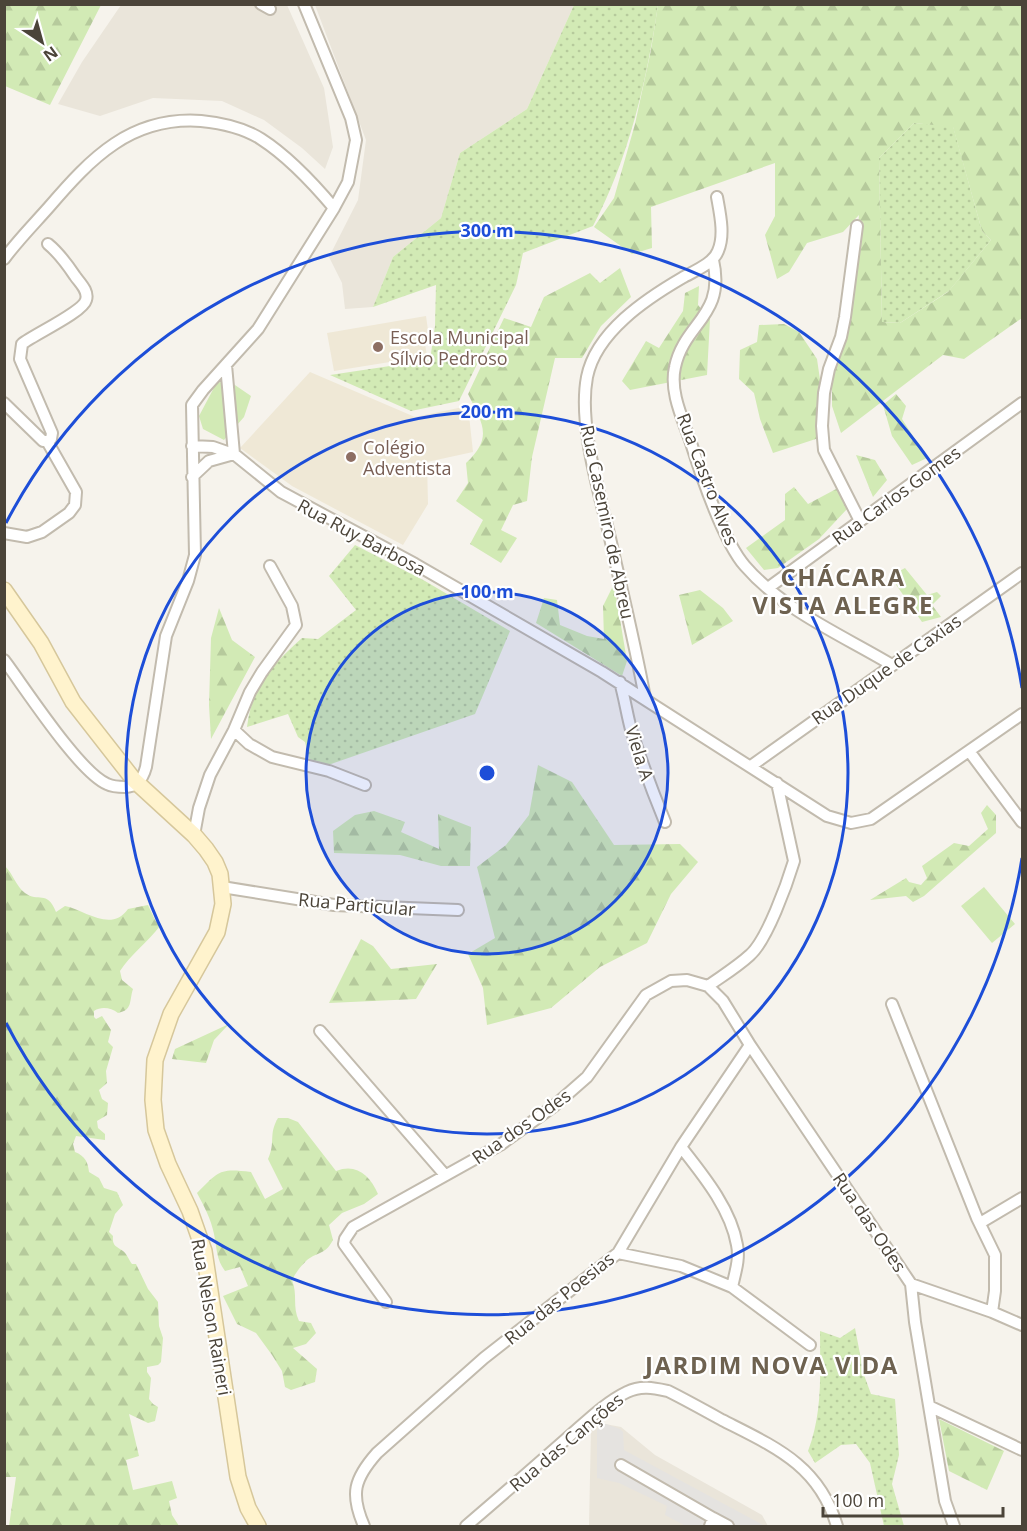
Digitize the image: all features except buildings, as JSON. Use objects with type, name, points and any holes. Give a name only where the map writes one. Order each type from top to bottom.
[{"type":"main road","name":"Rua Nelson Raineri","points":[[4,590],[41,643],[73,702],[123,766],[194,835],[215,862],[220,874],[223,904],[217,932],[171,1014],[160,1042],[155,1060],[153,1100],[156,1130],[204,1251],[238,1477],[242,1492],[258,1527]]},
{"type":"street","points":[[4,660],[74,753],[97,778],[118,787],[131,787],[139,783],[146,767],[166,636],[188,581],[195,555],[192,405],[226,369],[267,315],[348,182],[356,140],[351,118],[304,4]]},
{"type":"street","points":[[4,259],[66,186],[101,152],[148,126],[170,121],[212,122],[248,132],[287,159],[334,208]]},
{"type":"street","points":[[713,260],[719,250],[721,236],[717,197]]},
{"type":"street","points":[[857,226],[845,317],[841,337],[829,369],[824,393],[822,426],[824,450],[860,521]]},
{"type":"street","points":[[47,441],[51,439],[52,432],[20,359],[22,344],[33,335],[79,309],[86,301],[87,292],[59,254],[48,244]]},
{"type":"street","name":"Rua Castro Alves","points":[[713,260],[717,277],[713,299],[683,347],[675,364],[672,380],[694,451],[724,529],[745,566],[768,588],[800,612],[892,665]]},
{"type":"street","name":"Rua Casemiro de Abreu","points":[[645,698],[633,634],[600,499],[587,428],[585,401],[588,375],[598,351],[614,328],[635,308],[713,260]]},
{"type":"street","points":[[226,369],[234,454]]},
{"type":"street","points":[[4,403],[43,441],[47,441],[76,492],[75,505],[69,513],[42,532],[27,537],[4,533]]},
{"type":"street","name":"Rua Carlos Gomes","points":[[768,588],[1023,403]]},
{"type":"street","points":[[192,446],[213,447],[234,454]]},
{"type":"street","points":[[192,477],[209,461],[234,454]]},
{"type":"street","name":"Rua Ruy Barbosa","points":[[234,454],[264,479],[298,502],[415,564],[620,682],[838,821],[861,822],[871,819],[1023,714]]},
{"type":"street","points":[[194,835],[199,808],[210,775],[234,730],[250,692],[296,625],[292,606],[270,566]]},
{"type":"street","name":"Rua Duque de Caxias","points":[[751,766],[1023,573]]},
{"type":"street","name":"Viela A","points":[[620,682],[631,729],[665,822]]},
{"type":"street","points":[[234,730],[249,744],[272,757],[329,771],[365,785]]},
{"type":"street","points":[[969,751],[1023,822]]},
{"type":"street","points":[[750,1045],[723,1001],[708,986],[755,950],[777,908],[791,872],[794,861],[777,783]]},
{"type":"street","name":"Rua Particular","points":[[222,887],[334,906],[458,910]]},
{"type":"street","name":"Rua dos Odes","points":[[386,1302],[344,1244],[353,1227],[500,1145],[575,1089],[608,1051],[620,1029],[646,995],[671,981],[680,979],[708,986]]},
{"type":"street","points":[[892,1004],[995,1255],[995,1291],[992,1312]]},
{"type":"street","points":[[320,1031],[445,1175]]},
{"type":"street","name":"Rua das Poesias","points":[[364,1527],[357,1505],[355,1488],[359,1476],[377,1453],[484,1358],[618,1252],[681,1147],[750,1045]]},
{"type":"street","name":"Rua das Odes","points":[[750,1045],[911,1284],[915,1322],[945,1501],[954,1527]]},
{"type":"street","points":[[681,1147],[712,1190],[738,1245],[738,1262],[732,1287]]},
{"type":"street","points":[[980,1223],[1023,1198]]},
{"type":"street","points":[[618,1252],[681,1266],[732,1287],[810,1345]]},
{"type":"street","points":[[911,1284],[1023,1325]]},
{"type":"street","name":"Rua das Canções","points":[[466,1527],[591,1417],[628,1391],[639,1388],[668,1391],[767,1442],[798,1464],[825,1494],[837,1527]]},
{"type":"street","points":[[931,1407],[1023,1450]]},
{"type":"street","points":[[621,1465],[712,1522],[728,1527]]},
{"type":"shaded area","points":[[121,5],[287,5],[324,88],[333,147],[325,169],[302,148],[264,120],[222,101],[153,98],[100,116],[58,104],[82,62]]},
{"type":"shaded area","points":[[315,5],[574,5],[527,109],[460,153],[441,218],[393,257],[373,307],[345,309],[342,283],[329,257],[358,200],[366,140]]},
{"type":"shaded area","name":"Escola Municipal Sílvio Pedroso","points":[[426,316],[429,337],[424,338],[427,356],[334,371],[327,333]]},
{"type":"shaded area","name":"Colégio Adventista","points":[[310,372],[415,417],[468,406],[473,452],[427,462],[428,504],[403,545],[292,486],[240,448]]},
{"type":"shaded area","points":[[600,1423],[621,1427],[655,1455],[762,1515],[768,1526],[589,1526],[591,1428]]},
{"type":"shaded area","points":[[606,1424],[623,1432],[624,1450],[765,1526],[683,1526],[665,1515],[667,1506],[619,1483],[597,1478],[597,1430],[599,1426]]},
{"type":"green space","points":[[4,5],[101,5],[50,105],[5,86]]},
{"type":"green space","points":[[574,5],[658,5],[635,118],[617,173],[593,226],[523,253],[516,285],[459,401],[411,411],[330,375],[430,360],[435,326],[436,285],[373,307],[393,257],[441,218],[460,153],[527,109]]},
{"type":"green space","points":[[658,5],[1022,5],[1022,318],[964,359],[943,355],[841,433],[832,406],[832,373],[849,313],[859,215],[843,232],[807,243],[789,272],[777,279],[765,235],[775,216],[775,163],[651,207],[652,248],[632,254],[594,227],[614,198],[635,124]],"holes":[[[914,123],[953,127],[982,231],[991,240],[948,292],[900,323],[882,322],[879,158]]]},
{"type":"green space","points":[[914,123],[953,126],[982,231],[991,240],[949,291],[900,323],[882,322],[879,158]]},
{"type":"green space","points":[[620,268],[631,297],[601,326],[582,358],[555,358],[532,457],[527,501],[513,505],[501,530],[517,538],[501,563],[470,544],[483,520],[456,501],[468,483],[466,463],[475,454],[483,437],[478,413],[468,394],[504,318],[531,327],[544,297],[590,273],[600,283]]},
{"type":"green space","points":[[699,286],[698,305],[710,319],[707,375],[630,390],[622,381],[646,341],[659,348],[683,311],[685,293]]},
{"type":"green space","points":[[784,324],[799,332],[817,359],[828,435],[773,453],[760,419],[754,393],[739,379],[740,350],[757,342],[759,325]]},
{"type":"green space","points":[[217,382],[232,383],[251,396],[244,417],[224,440],[203,429],[199,416]]},
{"type":"green space","points":[[896,394],[906,406],[902,419],[927,458],[912,465],[892,436],[883,405]]},
{"type":"green space","points":[[856,455],[875,460],[887,480],[873,497]]},
{"type":"green space","points":[[794,487],[808,504],[838,488],[847,509],[819,539],[778,568],[764,570],[746,548],[785,520],[785,494]]},
{"type":"green space","points":[[355,545],[425,581],[510,631],[475,714],[323,765],[310,762],[305,742],[298,737],[288,714],[247,727],[253,700],[265,677],[281,658],[302,638],[318,639],[356,610],[329,576]]},
{"type":"green space","points":[[905,568],[927,595],[937,592],[941,596],[932,605],[941,617],[922,622],[890,576]]},
{"type":"green space","points":[[614,584],[627,661],[622,676],[536,623],[544,598],[557,600],[560,625],[587,636],[604,639],[603,606]]},
{"type":"green space","points":[[700,590],[723,608],[733,621],[692,645],[679,595]]},
{"type":"green space","points":[[219,608],[232,640],[255,657],[211,739],[209,705],[211,638]]},
{"type":"green space","points":[[538,765],[572,782],[614,845],[680,844],[698,862],[671,894],[647,943],[600,967],[551,1008],[487,1025],[483,988],[468,954],[495,938],[477,867],[506,845],[529,815]]},
{"type":"green space","points":[[987,805],[996,815],[996,833],[924,896],[913,902],[906,896],[870,900],[906,878],[909,882],[921,885],[927,878],[922,866],[954,843],[969,846],[988,829],[981,813]]},
{"type":"green space","points":[[374,811],[405,822],[401,832],[439,849],[438,814],[471,827],[470,866],[441,866],[400,855],[334,853],[333,831],[355,815]]},
{"type":"green space","points":[[5,866],[25,893],[46,899],[53,905],[56,912],[65,906],[106,920],[121,916],[128,909],[148,905],[160,926],[120,971],[122,980],[133,989],[130,1004],[126,1010],[118,1013],[100,1008],[94,1011],[94,1017],[96,1019],[102,1016],[111,1030],[108,1042],[113,1047],[106,1071],[107,1083],[99,1090],[102,1099],[108,1103],[107,1115],[97,1121],[98,1128],[105,1134],[105,1140],[76,1136],[73,1144],[75,1152],[81,1155],[88,1165],[89,1172],[99,1178],[104,1188],[117,1192],[123,1205],[115,1214],[109,1232],[113,1236],[115,1245],[124,1252],[132,1264],[136,1264],[148,1289],[158,1302],[159,1326],[163,1338],[161,1362],[158,1365],[147,1367],[147,1372],[151,1378],[149,1399],[158,1407],[155,1421],[148,1423],[129,1414],[139,1456],[126,1460],[133,1490],[172,1481],[177,1498],[169,1501],[172,1515],[179,1526],[9,1526],[16,1477],[4,1477]]},
{"type":"green space","points":[[984,887],[1015,924],[992,943],[961,906]]},
{"type":"green space","points":[[361,939],[373,946],[391,969],[437,964],[416,999],[329,1003]]},
{"type":"green space","points":[[229,1024],[214,1040],[206,1063],[172,1059],[175,1049]]},
{"type":"green space","points":[[278,1118],[288,1118],[298,1122],[336,1171],[350,1169],[362,1172],[371,1181],[378,1194],[364,1204],[342,1213],[329,1225],[333,1240],[330,1245],[307,1260],[292,1280],[299,1321],[311,1323],[316,1333],[306,1344],[293,1348],[317,1369],[315,1382],[291,1390],[285,1387],[282,1371],[272,1355],[256,1333],[237,1324],[223,1296],[248,1286],[240,1267],[225,1271],[222,1267],[211,1223],[197,1193],[215,1176],[232,1170],[251,1172],[265,1199],[283,1189],[268,1159],[272,1148],[273,1129]]},
{"type":"green space","points":[[855,1328],[864,1375],[871,1394],[895,1399],[899,1455],[892,1484],[904,1526],[884,1526],[870,1463],[856,1444],[841,1445],[815,1463],[808,1451],[818,1407],[820,1331],[840,1338]]},
{"type":"green space","points":[[939,1419],[1004,1451],[987,1490],[949,1471]]},
{"type":"place","name":"Escola Municipal Sílvio Pedroso","points":[[378,347]]},
{"type":"place","name":"Colégio Adventista","points":[[351,457]]},
{"type":"district","name":"CHÁCARA VISTA ALEGRE","points":[[843,590]]},
{"type":"district","name":"JARDIM NOVA VIDA","points":[[772,1364]]}]
